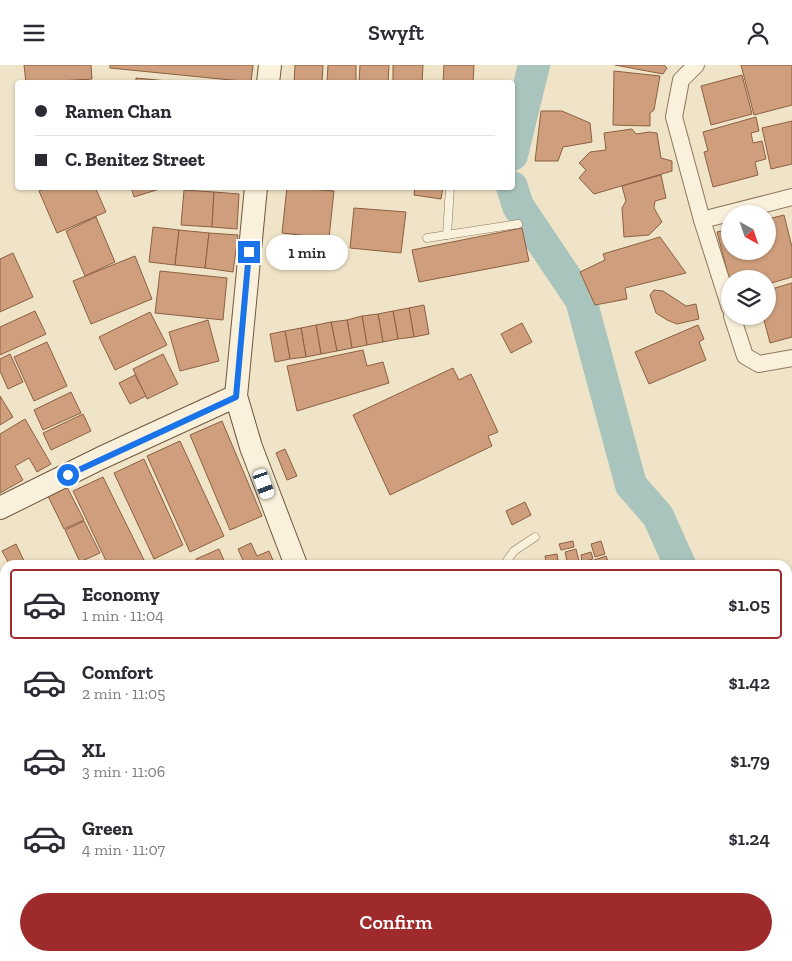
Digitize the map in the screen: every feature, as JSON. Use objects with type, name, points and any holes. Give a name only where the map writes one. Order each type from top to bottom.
[{"type":"main road","points":[[268,80],[270,65]]},
{"type":"main road","points":[[256,190],[236,397],[251,447],[294,560]]},
{"type":"main road","points":[[0,509],[101,459],[236,397]]},
{"type":"street","points":[[696,65],[681,80],[674,117],[702,220],[721,280]]},
{"type":"street","points":[[702,220],[792,197]]},
{"type":"street","points":[[735,325],[745,356],[759,364],[792,358]]},
{"type":"lane","points":[[448,235],[450,190]]},
{"type":"lane","points":[[427,238],[518,224]]},
{"type":"lane","points":[[508,560],[514,551],[535,537]]},
{"type":"building","points":[[24,65],[91,65],[92,79],[26,80]]},
{"type":"building","points":[[110,65],[253,65],[251,80],[231,80],[110,68]]},
{"type":"building","points":[[295,65],[323,65],[322,80],[294,80]]},
{"type":"building","points":[[328,65],[356,65],[356,80],[327,80]]},
{"type":"building","points":[[360,65],[389,65],[388,80],[359,80]]},
{"type":"building","points":[[393,65],[423,65],[422,80],[393,80]]},
{"type":"building","points":[[444,65],[474,65],[473,80],[443,80]]},
{"type":"building","points":[[615,65],[664,65],[667,68],[663,74]]},
{"type":"building","points":[[741,65],[792,65],[792,105],[754,115]]},
{"type":"building","points":[[614,71],[660,76],[654,110],[650,113],[650,126],[613,125]]},
{"type":"building","points":[[742,75],[752,114],[711,125],[701,86]]},
{"type":"building","points":[[136,78],[157,80],[136,80]]},
{"type":"building","points":[[541,111],[562,111],[590,123],[592,142],[563,147],[558,161],[535,161]]},
{"type":"building","points":[[756,117],[759,131],[751,133],[753,143],[762,141],[766,159],[755,162],[758,175],[713,187],[704,152],[708,151],[703,132]]},
{"type":"building","points":[[792,121],[792,164],[771,169],[762,128]]},
{"type":"building","points":[[632,129],[636,134],[657,133],[661,158],[672,161],[672,171],[594,194],[579,178],[586,170],[579,163],[590,152],[606,150],[604,133]]},
{"type":"building","points":[[661,175],[666,198],[655,201],[654,208],[662,222],[649,235],[624,237],[622,208],[626,201],[622,186]]},
{"type":"building","points":[[96,190],[106,212],[57,233],[39,191]]},
{"type":"building","points":[[132,190],[156,190],[134,197]]},
{"type":"building","points":[[184,190],[214,192],[212,227],[181,225]]},
{"type":"building","points":[[287,190],[334,191],[329,238],[282,233]]},
{"type":"building","points":[[415,190],[442,190],[441,199],[414,195]]},
{"type":"building","points":[[214,192],[239,194],[237,229],[212,227]]},
{"type":"building","points":[[354,208],[406,212],[401,253],[350,248]]},
{"type":"building","points":[[784,215],[792,247],[792,277],[776,282],[776,270],[727,270],[724,260],[776,260],[776,217]]},
{"type":"building","points":[[96,217],[115,262],[85,276],[66,231]]},
{"type":"building","points":[[153,227],[179,230],[175,265],[149,262]]},
{"type":"building","points":[[522,228],[529,261],[419,282],[412,250]]},
{"type":"building","points":[[179,230],[209,233],[205,268],[175,265]]},
{"type":"building","points":[[721,231],[721,247],[717,232]]},
{"type":"building","points":[[209,233],[238,235],[233,272],[205,268]]},
{"type":"building","points":[[660,237],[686,273],[625,288],[627,299],[595,305],[580,272],[605,260],[603,254]]},
{"type":"building","points":[[13,253],[33,297],[0,312],[0,259]]},
{"type":"building","points":[[135,256],[152,299],[91,324],[73,281]]},
{"type":"building","points":[[160,271],[227,278],[223,320],[155,313]]},
{"type":"building","points":[[792,283],[792,337],[770,343],[765,325],[776,325],[776,288]]},
{"type":"building","points":[[654,290],[663,291],[686,306],[696,304],[699,319],[677,324],[656,313],[650,295]]},
{"type":"building","points":[[424,305],[429,334],[414,337],[409,308]]},
{"type":"building","points":[[409,308],[414,337],[398,339],[393,311]]},
{"type":"building","points":[[35,311],[46,334],[0,355],[0,327]]},
{"type":"building","points":[[393,311],[398,339],[383,342],[378,314]]},
{"type":"building","points":[[150,312],[167,345],[115,370],[99,337]]},
{"type":"building","points":[[378,314],[383,342],[367,345],[362,316]]},
{"type":"building","points":[[362,316],[367,345],[352,348],[347,320]]},
{"type":"building","points":[[208,320],[219,361],[180,371],[169,332]]},
{"type":"building","points":[[347,320],[352,348],[337,351],[331,322]]},
{"type":"building","points":[[331,322],[337,351],[321,354],[316,325]]},
{"type":"building","points":[[522,323],[532,342],[511,353],[501,334]]},
{"type":"building","points":[[316,325],[321,354],[306,357],[301,328]]},
{"type":"building","points":[[698,325],[704,339],[699,342],[706,360],[649,384],[635,352]]},
{"type":"building","points":[[301,328],[306,357],[290,359],[285,331]]},
{"type":"building","points":[[285,331],[290,359],[275,362],[270,334]]},
{"type":"building","points":[[47,342],[67,386],[34,401],[14,357]]},
{"type":"building","points":[[363,350],[367,366],[383,362],[389,383],[297,411],[287,366]]},
{"type":"building","points":[[10,354],[23,382],[8,389],[0,371],[0,359]]},
{"type":"building","points":[[163,354],[178,384],[147,399],[133,369]]},
{"type":"building","points":[[453,368],[459,380],[471,374],[498,432],[488,436],[492,446],[390,495],[353,415]]},
{"type":"building","points":[[135,375],[146,396],[130,404],[119,383]]},
{"type":"building","points":[[71,392],[81,413],[43,430],[34,410]]},
{"type":"building","points":[[0,396],[13,417],[0,425]]},
{"type":"building","points":[[83,414],[91,431],[51,450],[43,433]]},
{"type":"building","points":[[25,419],[51,464],[37,472],[29,458],[15,466],[23,480],[0,493],[0,434]]},
{"type":"building","points":[[222,421],[262,516],[230,530],[190,435]]},
{"type":"building","points":[[180,441],[224,536],[190,552],[147,456]]},
{"type":"building","points":[[285,449],[297,476],[287,480],[276,453]]},
{"type":"building","points":[[144,459],[183,545],[154,559],[114,473]]},
{"type":"building","points":[[103,477],[144,560],[106,560],[73,491]]},
{"type":"building","points":[[67,487],[84,520],[64,529],[48,496]]},
{"type":"building","points":[[525,502],[531,515],[512,525],[506,511]]},
{"type":"building","points":[[84,521],[100,553],[84,560],[79,560],[65,530]]},
{"type":"building","points":[[573,541],[574,547],[561,550],[559,544]]},
{"type":"building","points":[[601,541],[605,554],[595,557],[591,544]]},
{"type":"building","points":[[251,543],[257,556],[269,551],[273,560],[243,560],[238,549]]},
{"type":"building","points":[[16,544],[24,560],[7,560],[2,551]]},
{"type":"building","points":[[219,549],[224,560],[196,560]]},
{"type":"building","points":[[576,549],[579,560],[567,560],[565,552]]},
{"type":"building","points":[[591,552],[593,559],[582,560],[581,555]]},
{"type":"building","points":[[557,554],[558,560],[546,560],[545,556]]},
{"type":"building","points":[[606,556],[608,560],[594,560]]},
{"type":"waterway","points":[[515,143],[534,65]]},
{"type":"waterway","points":[[513,190],[518,206],[581,300],[631,485],[658,516],[678,560]]},
{"type":"route","points":[[68,475],[236,397],[249,252]]}]
